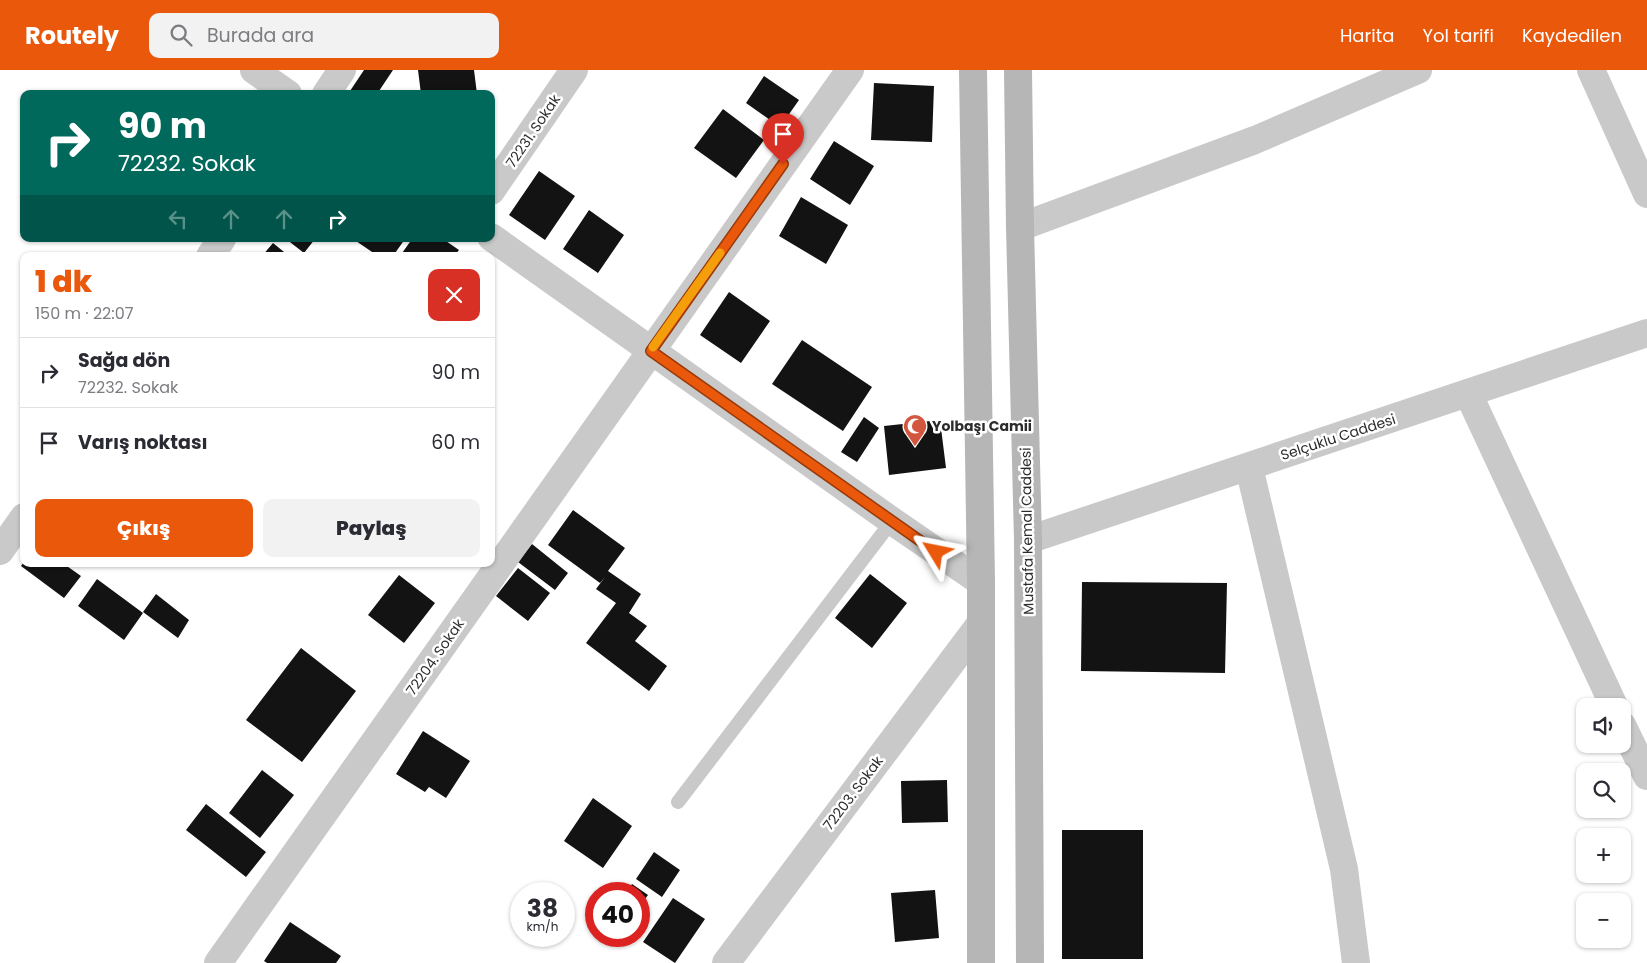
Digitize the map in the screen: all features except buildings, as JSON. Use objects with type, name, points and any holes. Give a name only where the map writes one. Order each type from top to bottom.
[{"type":"main road","points":[[973,70],[981,582],[982,963]]},
{"type":"main road","name":"Mustafa Kemal Caddesi","points":[[1018,70],[1028,540],[1030,963]]},
{"type":"street","points":[[254,70],[282,90]]},
{"type":"street","points":[[329,90],[342,70]]},
{"type":"street","name":"72231. Sokak","points":[[495,185],[574,70]]},
{"type":"street","name":"72204. Sokak","points":[[218,963],[850,70]]},
{"type":"street","points":[[1020,227],[1255,140],[1418,70]]},
{"type":"street","points":[[1591,70],[1647,194]]},
{"type":"street","points":[[495,240],[981,582]]},
{"type":"street","name":"Selçuklu Caddesi","points":[[1028,540],[1647,333]]},
{"type":"street","points":[[1468,393],[1610,698]]},
{"type":"street","points":[[1249,467],[1344,869],[1356,963]]},
{"type":"street","points":[[0,550],[20,522]]},
{"type":"street","name":"72203. Sokak","points":[[726,963],[981,623]]},
{"type":"street","points":[[1631,743],[1647,776]]},
{"type":"lane","points":[[678,802],[892,521]]},
{"type":"slow traffic","points":[[653,347],[720,253]]},
{"type":"place","name":"Yolbaşı Camii","points":[[915,447]]},
{"type":"route","points":[[783,164],[651,351],[936,552]]}]
